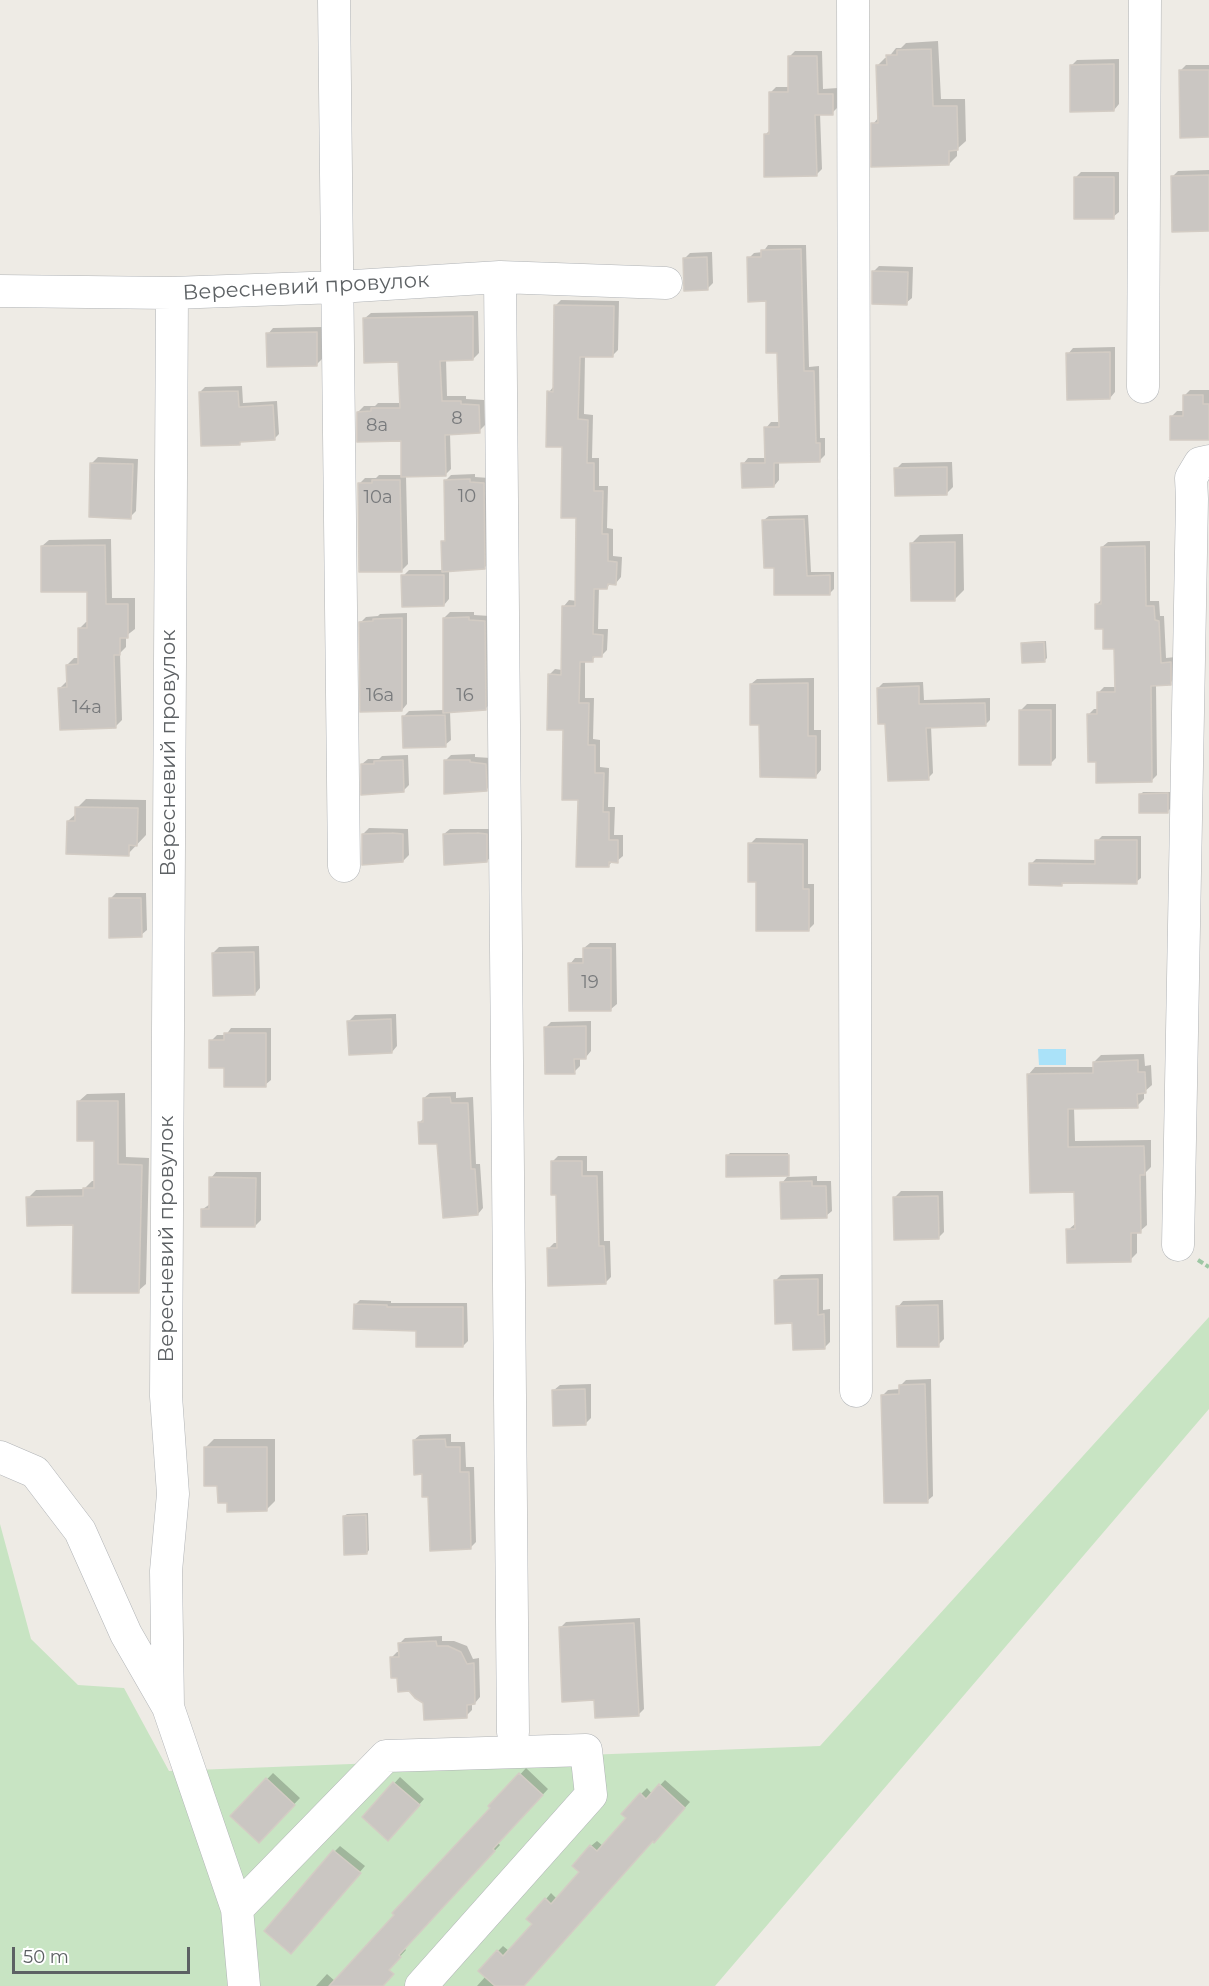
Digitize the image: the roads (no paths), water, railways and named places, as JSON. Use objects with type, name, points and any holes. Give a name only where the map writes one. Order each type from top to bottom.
[{"type":"street","points":[[334,0],[344,866]]},
{"type":"street","points":[[853,0],[856,1391]]},
{"type":"street","points":[[1143,387],[1145,0]]},
{"type":"street","points":[[500,277],[513,1732]]},
{"type":"street","name":"Вересневий провулок","points":[[168,1707],[166,1571],[173,1494],[166,1396],[172,293],[338,287],[500,277],[666,283]]},
{"type":"street","points":[[0,291],[172,293]]},
{"type":"street","points":[[1178,1245],[1191,478],[1200,463],[1209,461]]},
{"type":"street","points":[[0,1457],[35,1472],[80,1531],[126,1634],[168,1707],[237,1909],[244,1986]]},
{"type":"street","points":[[237,1909],[386,1756],[586,1750],[591,1795],[421,1986]]},
{"type":"water","points":[[1038,1049],[1066,1049],[1066,1065],[1039,1065]]}]
